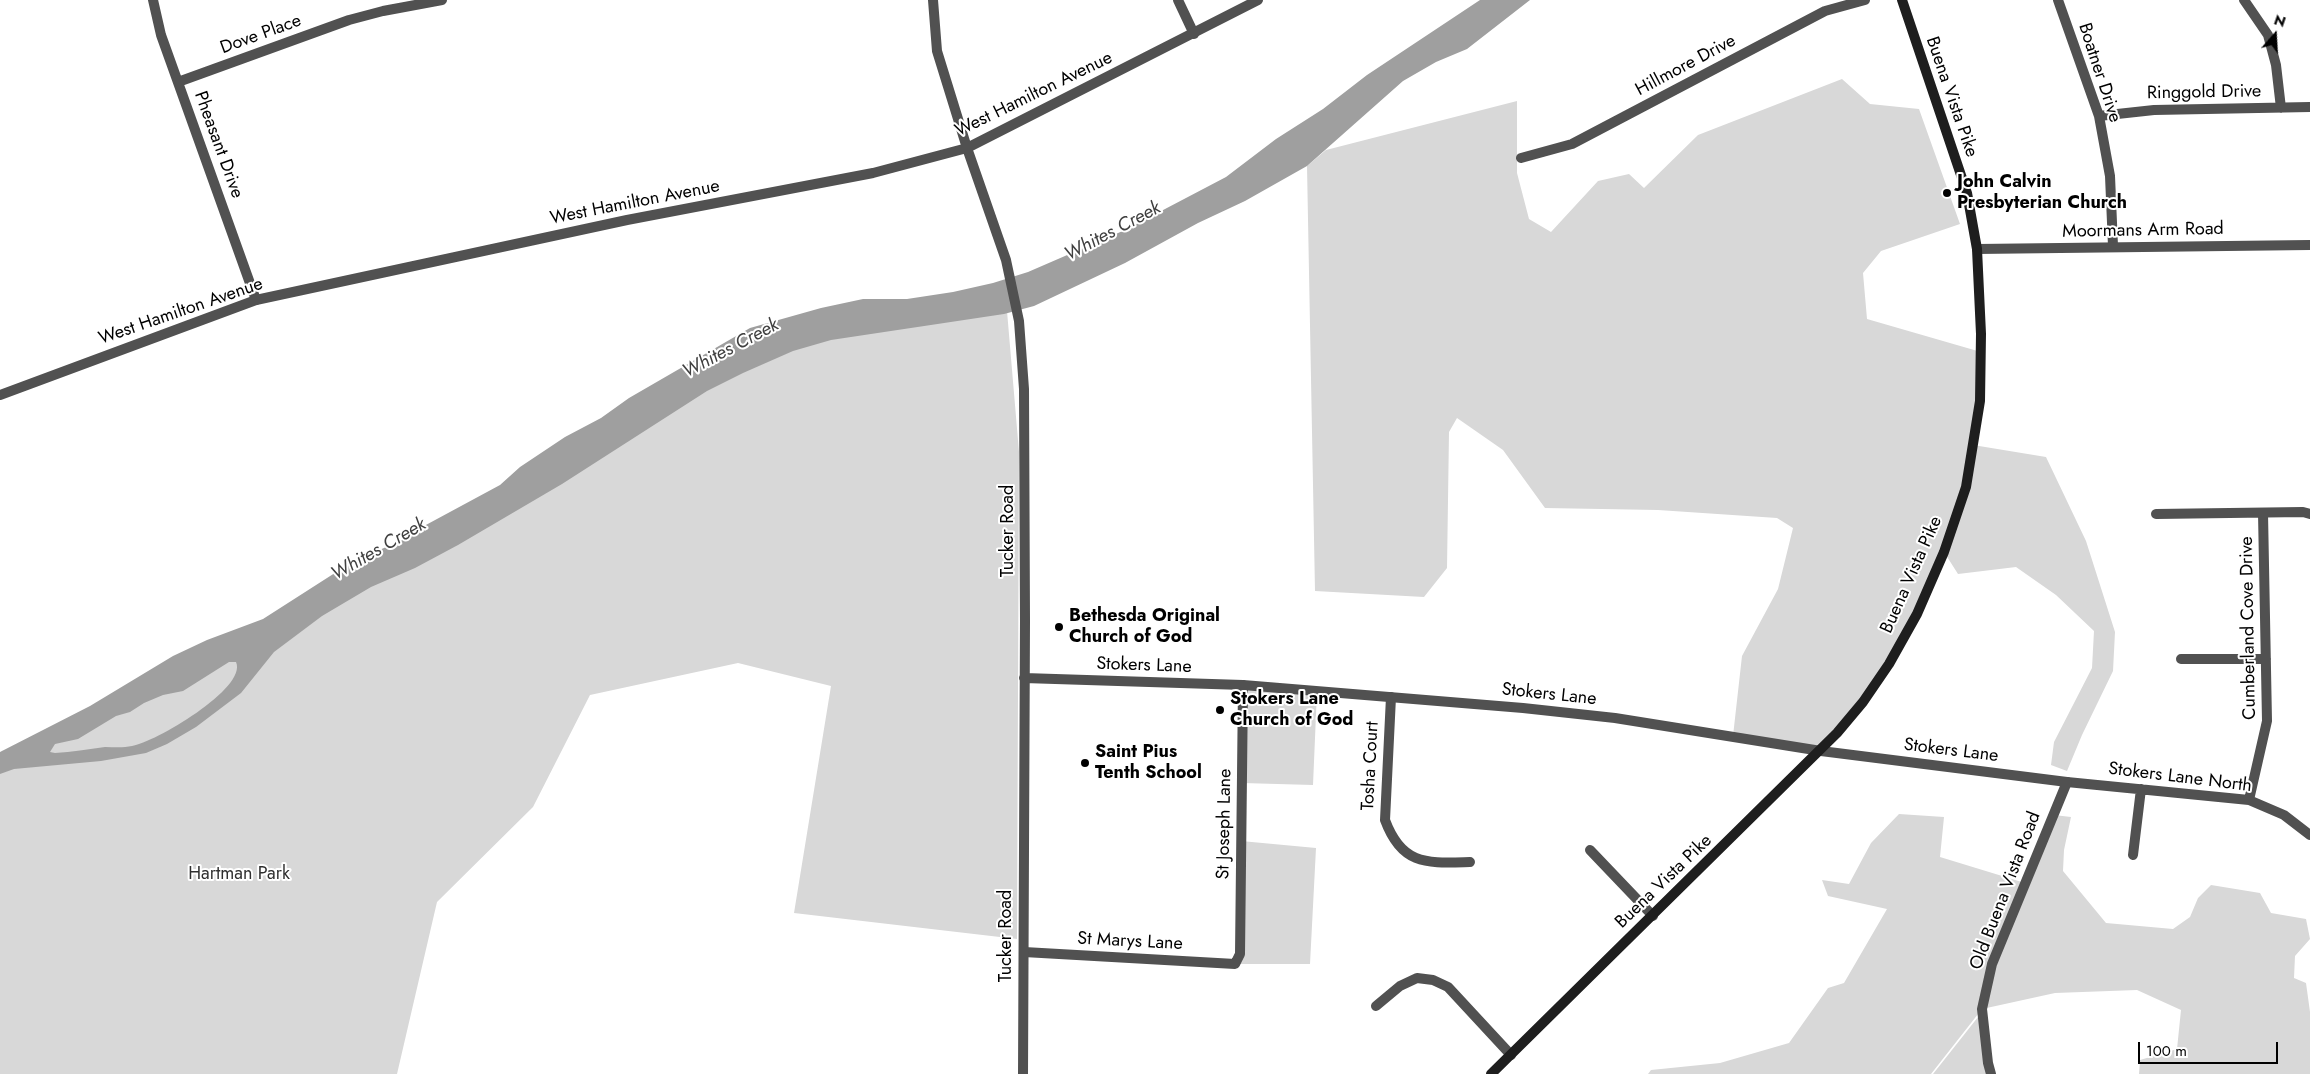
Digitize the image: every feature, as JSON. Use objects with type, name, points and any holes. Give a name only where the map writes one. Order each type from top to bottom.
[{"type":"main road","name":"Buena Vista Pike","points":[[1491,1074],[1821,750],[1863,702],[1917,614],[1944,552],[1966,487],[1980,401],[1981,334],[1977,250],[1966,193],[1902,0]]},
{"type":"street","name":"Pheasant Drive","points":[[154,0],[162,34],[178,82],[256,300]]},
{"type":"street","name":"Dove Place","points":[[178,82],[349,20],[382,11],[442,0]]},
{"type":"street","name":"Tucker Road","points":[[933,0],[937,51],[967,148],[1006,260],[1019,321],[1024,389],[1024,952],[1022,1074]]},
{"type":"street","points":[[1178,0],[1194,34]]},
{"type":"street","name":"West Hamilton Avenue","points":[[0,395],[256,300],[628,220],[873,173],[967,148],[1258,0]]},
{"type":"street","name":"Hillmore Drive","points":[[1521,158],[1572,144],[1825,11],[1866,0]]},
{"type":"street","name":"Boatner Drive","points":[[2058,0],[2099,116],[2110,176],[2113,246]]},
{"type":"street","points":[[2244,0],[2268,35],[2276,65],[2281,108]]},
{"type":"street","name":"Ringgold Drive","points":[[2099,116],[2139,111],[2310,107]]},
{"type":"street","name":"Moormans Arm Road","points":[[1977,250],[2113,246],[2310,245]]},
{"type":"street","points":[[2156,514],[2304,512],[2310,514]]},
{"type":"street","name":"Cumberland Cove Drive","points":[[2249,800],[2268,721],[2263,513]]},
{"type":"street","points":[[2181,659],[2266,659]]},
{"type":"street","name":"Stokers Lane","points":[[1024,678],[1243,685],[1616,718],[1821,750],[2068,782]]},
{"type":"street","name":"St Joseph Lane","points":[[1235,964],[1240,954],[1243,685]]},
{"type":"street","name":"Tosha Court","points":[[1390,697],[1385,820],[1391,837],[1402,850],[1419,859],[1434,862],[1470,862]]},
{"type":"street","name":"Stokers Lane North","points":[[2068,782],[2249,800],[2284,815],[2310,836]]},
{"type":"street","name":"Old Buena Vista Road","points":[[1991,1074],[1982,1009],[1992,964],[2068,782]]},
{"type":"street","points":[[2134,855],[2141,788]]},
{"type":"street","points":[[1590,850],[1653,916]]},
{"type":"street","name":"St Marys Lane","points":[[1024,952],[1235,964]]},
{"type":"street","points":[[1376,1006],[1400,986],[1416,978],[1433,980],[1448,987],[1511,1055]]},
{"type":"green space","points":[[1842,79],[1870,104],[1919,109],[1960,224],[1881,251],[1863,273],[1867,319],[1981,352],[1973,445],[2046,457],[2086,541],[2115,632],[2113,671],[2067,771],[2051,765],[2054,742],[2092,668],[2094,631],[2056,595],[2016,567],[1958,574],[1944,552],[1889,664],[1821,751],[1733,736],[1742,656],[1778,589],[1793,528],[1777,518],[1658,510],[1545,508],[1503,450],[1457,418],[1449,432],[1447,568],[1424,597],[1315,591],[1307,166],[1326,150],[1517,101],[1517,173],[1529,219],[1551,232],[1598,181],[1629,174],[1644,188],[1698,135]]},
{"type":"green space","name":"Hartman Park","points":[[1007,311],[1019,452],[1017,939],[794,913],[831,686],[738,663],[590,695],[533,807],[437,902],[397,1074],[0,1074],[0,765],[609,431],[814,339]]},
{"type":"green space","points":[[1243,685],[1317,691],[1313,785],[1242,783]]},
{"type":"green space","points":[[1899,814],[1944,817],[1940,857],[2025,883],[2054,815],[2071,817],[2064,850],[2063,871],[2106,923],[2173,929],[2190,917],[2198,898],[2211,885],[2260,893],[2271,913],[2306,919],[2310,939],[2295,956],[2294,978],[2306,983],[2310,1012],[2310,1074],[2139,1074],[2140,1060],[2177,1049],[2181,1010],[2137,990],[2055,993],[1982,1009],[1931,1074],[1648,1074],[1651,1070],[1720,1063],[1789,1043],[1828,988],[1844,983],[1887,909],[1828,896],[1822,880],[1849,884],[1871,843]]},
{"type":"green space","points":[[1241,841],[1316,848],[1310,964],[1235,964]]},
{"type":"green space","points":[[1982,1012],[1991,1074],[1933,1074]]},
{"type":"water","name":"Whites Creek","points":[[1480,0],[1530,0],[1467,49],[1436,62],[1403,81],[1307,166],[1245,201],[1198,223],[1125,263],[1034,306],[1004,314],[831,340],[793,351],[743,373],[707,391],[562,484],[458,545],[415,568],[371,587],[322,616],[274,652],[241,693],[196,727],[167,744],[146,753],[101,761],[14,769],[0,774],[0,752],[90,706],[173,656],[207,640],[263,619],[352,562],[409,537],[424,526],[500,485],[520,467],[565,437],[601,418],[629,398],[750,328],[821,308],[863,299],[907,299],[953,292],[993,283],[1028,272],[1125,230],[1226,177],[1276,139],[1323,109],[1367,75]],"holes":[[[229,662],[236,662],[236,673],[228,686],[214,699],[178,725],[143,743],[129,747],[105,747],[50,752],[55,744],[78,739],[116,716],[130,712],[144,703],[163,695],[183,691]]]},
{"type":"place","name":"John Calvin Presbyterian Church","points":[[1947,193]]},
{"type":"place","name":"Bethesda Original Church of God","points":[[1059,627]]},
{"type":"place","name":"Stokers Lane Church of God","points":[[1220,710]]},
{"type":"place","name":"Saint Pius Tenth School","points":[[1085,763]]}]
